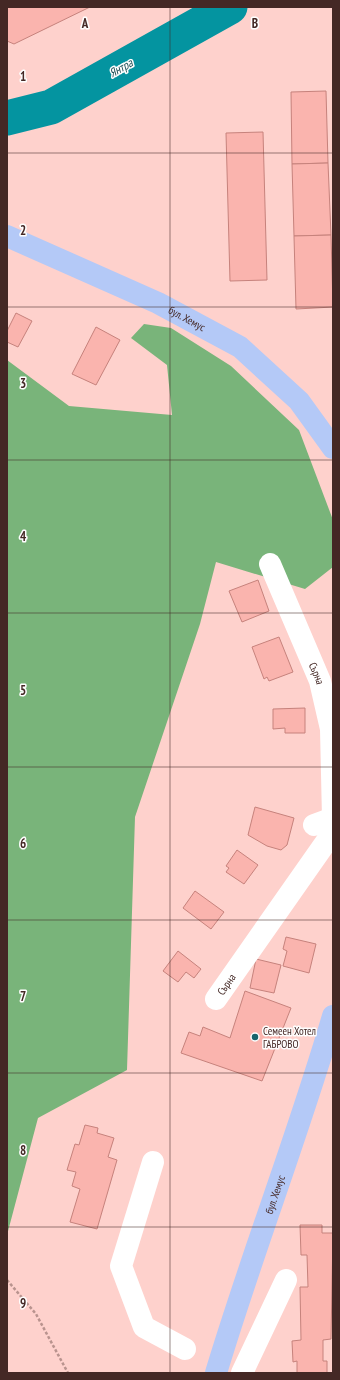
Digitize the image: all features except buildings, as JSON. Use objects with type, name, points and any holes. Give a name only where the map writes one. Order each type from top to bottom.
[{"type":"main road","name":"бул. Хемус","points":[[7,236],[158,303],[240,347],[300,401],[333,448]]},
{"type":"main road","name":"бул. Хемус","points":[[216,1373],[232,1318],[318,1068],[333,1016]]},
{"type":"lane","name":"Сърна","points":[[216,999],[328,823],[331,729],[320,681],[270,564]]},
{"type":"lane","points":[[154,1162],[121,1266],[144,1327],[185,1349]]},
{"type":"lane","points":[[242,1373],[286,1280]]},
{"type":"path","points":[[7,1280],[36,1314],[68,1373]]},
{"type":"green space","points":[[144,324],[171,328],[231,366],[299,430],[333,520],[333,567],[305,589],[216,562],[200,624],[135,817],[127,1070],[38,1118],[7,1235],[7,360],[69,406],[172,415],[167,365],[131,338]]},
{"type":"waterway","name":"Янтра","points":[[7,118],[51,107],[230,7]]},
{"type":"place","name":"Семеен Хотел ГАБРОВО","points":[[255,1037]]}]
